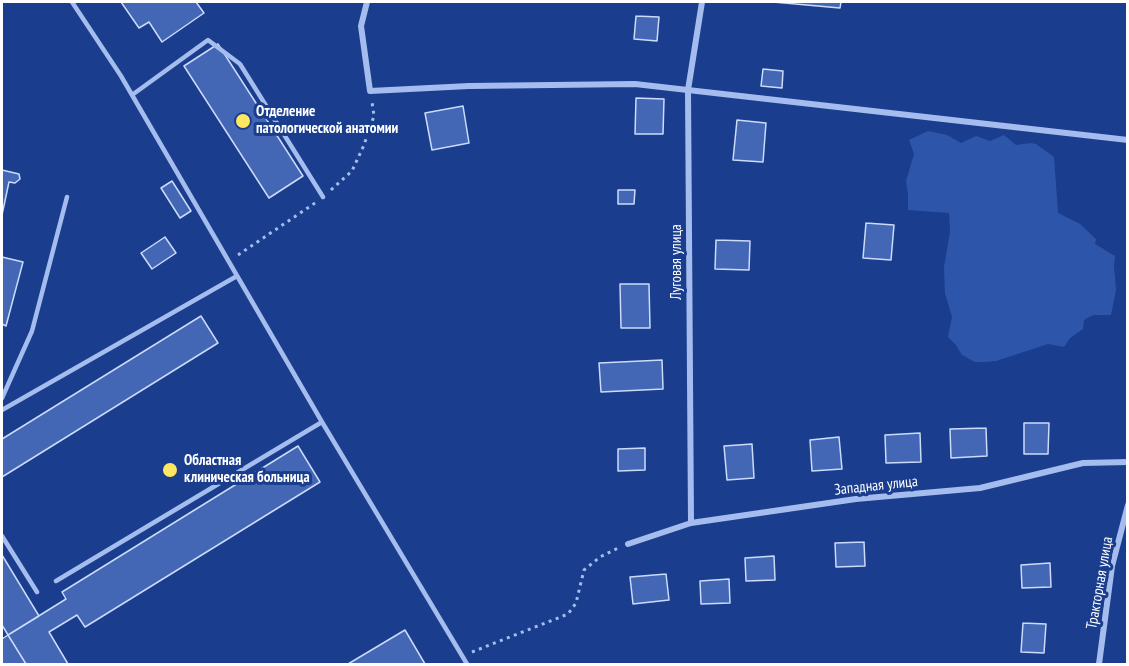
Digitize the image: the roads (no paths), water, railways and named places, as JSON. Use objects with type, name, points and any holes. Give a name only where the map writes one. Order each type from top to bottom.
[{"type":"street","points":[[367,2],[362,26],[370,91],[469,86],[635,84],[1128,140]]},
{"type":"street","name":"Луговая улица","points":[[691,523],[688,90],[702,2]]},
{"type":"street","name":"Западная улица","points":[[628,544],[691,523],[856,499],[980,488],[1083,464],[1128,462]]},
{"type":"street","name":"Тракторная улица","points":[[1099,664],[1112,566],[1128,505]]},
{"type":"lane","points":[[72,2],[132,95],[322,422],[467,664]]},
{"type":"lane","points":[[132,95],[208,40],[240,64],[324,197]]},
{"type":"lane","points":[[2,398],[32,330],[67,197]]},
{"type":"lane","points":[[2,410],[237,276]]},
{"type":"lane","points":[[56,581],[322,422]]},
{"type":"lane","points":[[2,536],[37,592]]},
{"type":"place","name":"Отделение патологической анатомии","points":[[243,121]]},
{"type":"place","name":"Областная клиническая больница","points":[[170,470]]}]
